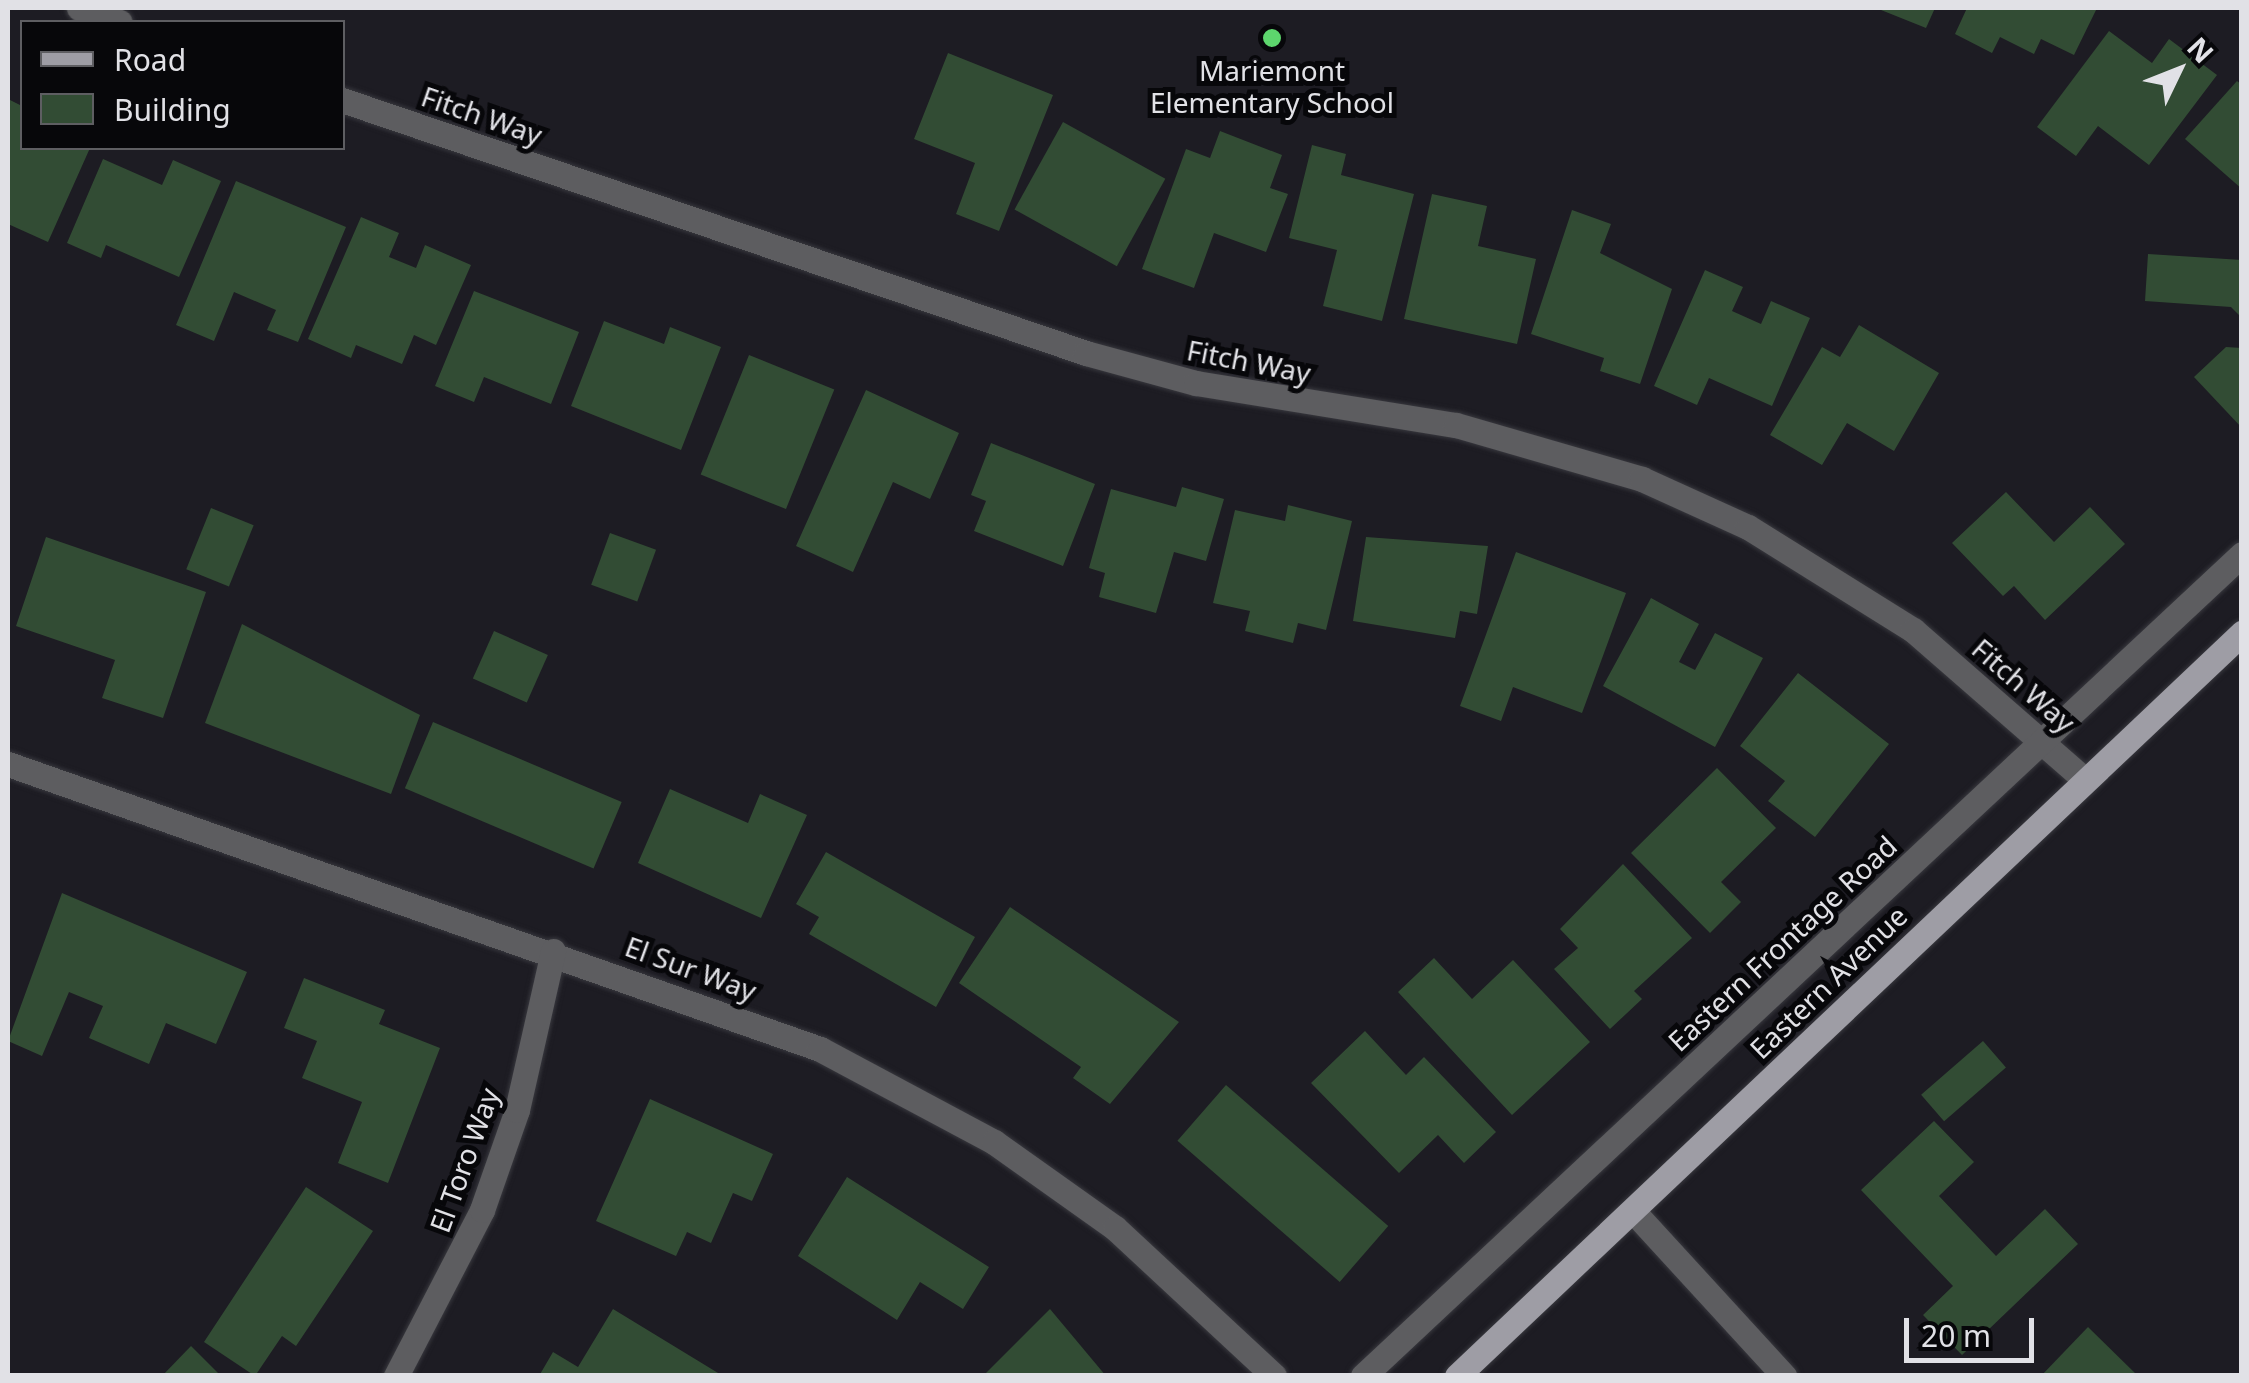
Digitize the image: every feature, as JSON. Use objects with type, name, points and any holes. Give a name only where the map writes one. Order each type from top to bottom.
[{"type":"main road","name":"Eastern Avenue","points":[[1457,1376],[2242,633]]},
{"type":"street","points":[[78,8],[114,20]]},
{"type":"street","name":"Fitch Way","points":[[345,101],[1086,353],[1196,382],[1475,429],[1642,479],[1816,565],[1913,630],[2084,779]]},
{"type":"street","name":"Eastern Frontage Road","points":[[1362,1376],[2242,554]]},
{"type":"street","name":"El Sur Way","points":[[8,764],[553,951],[820,1049],[994,1142],[1115,1228],[1274,1376]]},
{"type":"street","name":"El Toro Way","points":[[396,1376],[482,1210],[517,1110],[553,951]]},
{"type":"street","points":[[1633,1212],[1784,1376]]},
{"type":"building","points":[[1876,8],[1935,8],[1926,28]]},
{"type":"building","points":[[1967,8],[2097,8],[2074,55],[2041,39],[2034,54],[2000,37],[1992,53],[1955,34]]},
{"type":"building","points":[[2109,31],[2152,63],[2169,39],[2217,75],[2149,165],[2098,126],[2076,156],[2037,127]]},
{"type":"building","points":[[948,53],[1053,95],[999,231],[956,214],[975,163],[914,139]]},
{"type":"building","points":[[2237,81],[2242,85],[2242,189],[2185,139]]},
{"type":"building","points":[[8,99],[20,105],[20,150],[89,150],[48,242],[8,224]]},
{"type":"building","points":[[1063,122],[1165,179],[1117,266],[1015,209]]},
{"type":"building","points":[[1220,131],[1282,155],[1270,188],[1288,194],[1266,252],[1214,233],[1194,288],[1142,269],[1186,149],[1210,158]]},
{"type":"building","points":[[1312,145],[1346,154],[1341,175],[1414,194],[1382,321],[1323,306],[1337,250],[1289,238]]},
{"type":"building","points":[[103,159],[162,185],[173,160],[221,181],[179,277],[106,245],[101,258],[67,243]]},
{"type":"building","points":[[236,181],[346,227],[298,342],[267,330],[276,310],[234,292],[214,341],[176,325]]},
{"type":"building","points":[[1432,194],[1487,206],[1478,246],[1536,259],[1517,344],[1404,319]]},
{"type":"building","points":[[1572,210],[1611,224],[1600,253],[1672,289],[1640,384],[1600,371],[1604,358],[1531,334]]},
{"type":"building","points":[[361,217],[399,233],[389,257],[416,268],[425,245],[471,265],[436,345],[414,335],[402,364],[356,345],[351,358],[308,339]]},
{"type":"building","points":[[2148,254],[2242,260],[2242,318],[2231,307],[2145,301]]},
{"type":"building","points":[[1705,270],[1743,287],[1732,311],[1761,324],[1771,301],[1810,318],[1772,406],[1709,378],[1697,405],[1654,386]]},
{"type":"building","points":[[474,291],[579,332],[551,404],[484,377],[474,402],[435,386]]},
{"type":"building","points":[[604,321],[664,344],[670,327],[721,347],[681,450],[571,406]]},
{"type":"building","points":[[1859,325],[1939,373],[1894,451],[1847,423],[1822,465],[1770,435],[1822,347],[1840,357]]},
{"type":"building","points":[[2226,347],[2242,348],[2242,428],[2194,377]]},
{"type":"building","points":[[749,355],[834,389],[786,509],[701,475]]},
{"type":"building","points":[[866,390],[959,433],[930,499],[893,482],[853,572],[796,546]]},
{"type":"building","points":[[991,443],[1095,484],[1063,566],[974,531],[986,501],[971,495]]},
{"type":"building","points":[[1182,487],[1224,499],[1206,561],[1174,552],[1156,613],[1099,597],[1105,573],[1089,568],[1111,489],[1176,507]]},
{"type":"building","points":[[2006,492],[2054,542],[2090,507],[2125,544],[2045,620],[2014,586],[2003,596],[1952,543]]},
{"type":"building","points":[[1288,505],[1352,521],[1326,630],[1298,623],[1293,643],[1245,631],[1250,611],[1213,603],[1235,510],[1285,521]]},
{"type":"building","points":[[211,508],[254,525],[229,586],[186,569]]},
{"type":"building","points":[[610,533],[656,550],[637,601],[591,585]]},
{"type":"building","points":[[46,537],[206,592],[163,718],[102,698],[115,660],[16,626]]},
{"type":"building","points":[[1366,537],[1488,546],[1477,614],[1460,611],[1455,638],[1353,621]]},
{"type":"building","points":[[1516,552],[1626,593],[1582,713],[1513,687],[1501,721],[1460,706]]},
{"type":"building","points":[[1651,598],[1699,624],[1679,662],[1695,670],[1715,633],[1763,658],[1715,747],[1603,686]]},
{"type":"building","points":[[242,624],[420,715],[391,794],[205,723]]},
{"type":"building","points":[[494,631],[548,655],[527,703],[473,679]]},
{"type":"building","points":[[1798,673],[1889,744],[1815,837],[1768,801],[1785,781],[1740,746]]},
{"type":"building","points":[[433,722],[622,802],[594,868],[405,788]]},
{"type":"building","points":[[1717,768],[1776,828],[1721,882],[1741,902],[1710,933],[1631,853]]},
{"type":"building","points":[[670,789],[748,823],[760,794],[807,815],[761,918],[638,863]]},
{"type":"building","points":[[826,852],[975,937],[936,1007],[809,934],[819,917],[796,904]]},
{"type":"building","points":[[1623,864],[1692,938],[1634,991],[1642,999],[1610,1029],[1554,969],[1578,948],[1560,929]]},
{"type":"building","points":[[62,893],[247,972],[216,1044],[166,1023],[149,1064],[89,1038],[103,1006],[69,992],[42,1056],[8,1041]]},
{"type":"building","points":[[1010,907],[1179,1022],[1110,1104],[1073,1078],[1081,1067],[959,983]]},
{"type":"building","points":[[1434,958],[1472,999],[1513,960],[1590,1042],[1512,1115],[1398,992]]},
{"type":"building","points":[[304,978],[385,1010],[379,1024],[440,1048],[388,1183],[338,1163],[362,1102],[302,1078],[317,1041],[284,1028]]},
{"type":"building","points":[[1365,1031],[1406,1075],[1424,1057],[1496,1132],[1464,1163],[1438,1135],[1399,1173],[1311,1083]]},
{"type":"building","points":[[1983,1041],[2006,1067],[1944,1121],[1921,1095]]},
{"type":"building","points":[[1226,1085],[1388,1226],[1340,1282],[1177,1141]]},
{"type":"building","points":[[650,1099],[773,1154],[752,1201],[733,1193],[711,1243],[687,1232],[676,1256],[596,1221]]},
{"type":"building","points":[[1934,1121],[1974,1162],[1939,1196],[1996,1256],[2045,1209],[2078,1244],[1962,1355],[1923,1315],[1953,1286],[1861,1190]]},
{"type":"building","points":[[847,1177],[989,1267],[963,1309],[920,1282],[897,1320],[798,1256]]},
{"type":"building","points":[[306,1187],[373,1231],[296,1346],[282,1336],[255,1376],[204,1342]]},
{"type":"building","points":[[613,1309],[723,1376],[539,1376],[553,1352],[578,1367]]},
{"type":"building","points":[[1050,1309],[1106,1376],[983,1376]]},
{"type":"building","points":[[2088,1327],[2138,1376],[2041,1376]]},
{"type":"building","points":[[191,1346],[221,1376],[162,1376]]},
{"type":"place","name":"Mariemont Elementary School","points":[[1272,38]]}]
